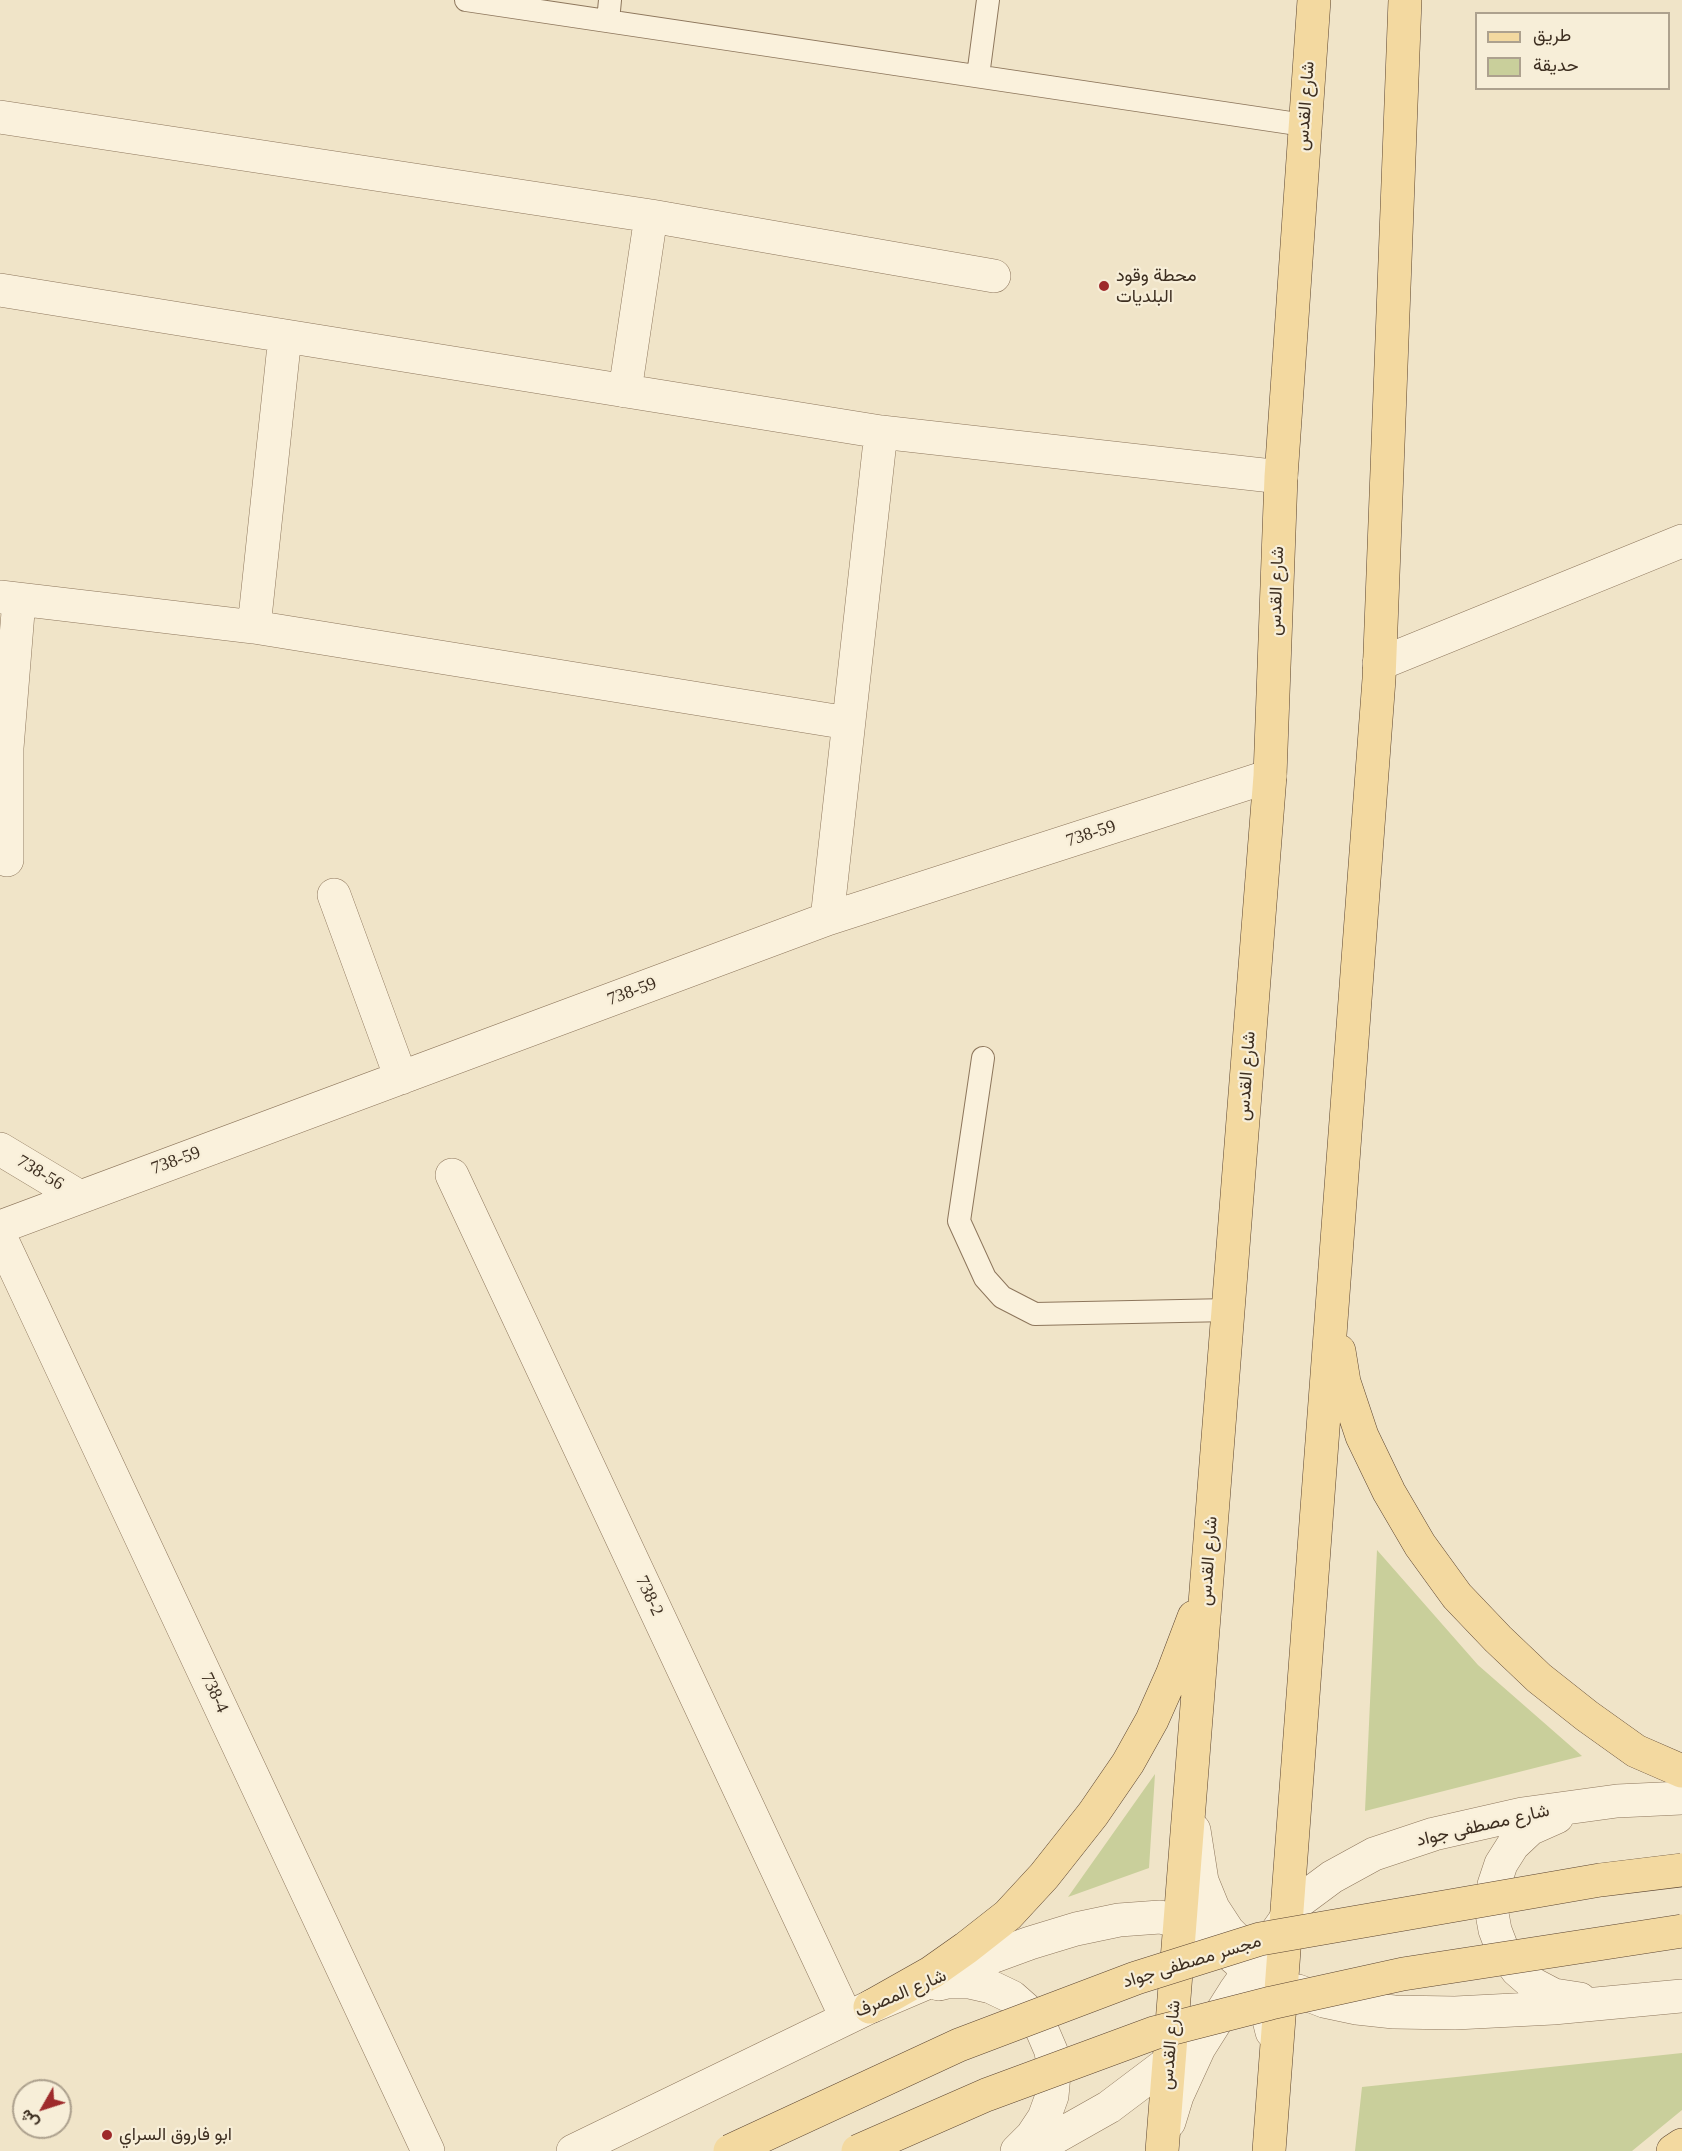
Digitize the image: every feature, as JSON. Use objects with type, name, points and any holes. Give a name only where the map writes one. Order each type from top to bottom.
[{"type":"main road","name":"شارع القدس","points":[[1162,2150],[1270,776],[1281,477],[1314,0]]},
{"type":"main road","points":[[1269,2151],[1379,664],[1405,0]]},
{"type":"main road","points":[[1334,1284],[1337,1340],[1342,1371],[1358,1425],[1389,1492],[1420,1545],[1457,1596],[1539,1678],[1636,1751],[1682,1772]]},
{"type":"main road","points":[[872,2006],[932,1972],[1008,1915],[1044,1876],[1093,1815],[1128,1763],[1152,1720],[1172,1675],[1194,1617],[1210,1548]]},
{"type":"main road","name":"مجسر مصطفى جواد","points":[[730,2151],[959,2045],[1136,1978],[1260,1939],[1600,1880],[1682,1870]]},
{"type":"main road","points":[[858,2151],[986,2095],[1154,2032],[1403,1974],[1682,1931]]},
{"type":"main road","points":[[1673,2151],[1682,2145]]},
{"type":"street","points":[[0,117],[651,216],[994,276]]},
{"type":"street","points":[[625,391],[651,216]]},
{"type":"street","points":[[0,290],[881,432],[1281,477]]},
{"type":"street","points":[[254,627],[285,336]]},
{"type":"street","points":[[827,919],[881,432]]},
{"type":"street","points":[[1379,664],[1682,541]]},
{"type":"street","points":[[7,860],[4,748],[9,598],[254,627],[848,723]]},
{"type":"street","name":"738-59","points":[[0,1227],[827,919],[1270,776]]},
{"type":"street","points":[[334,895],[400,1078]]},
{"type":"street","name":"738-56","points":[[0,1149],[80,1197]]},
{"type":"street","name":"738-2","points":[[452,1175],[872,2006]]},
{"type":"street","name":"738-4","points":[[0,1236],[428,2151]]},
{"type":"street","points":[[1191,1792],[1195,1844],[1202,1881],[1213,1908],[1247,1961],[1294,1989],[1324,2001],[1394,2012],[1455,2013],[1553,2008],[1682,1996]]},
{"type":"street","name":"شارع مصطفى جواد","points":[[1162,2150],[1177,2096],[1199,2048],[1247,1961],[1298,1903],[1332,1877],[1374,1854],[1434,1834],[1522,1814],[1617,1801],[1682,1798]]},
{"type":"street","points":[[1617,1801],[1550,1818],[1530,1829],[1513,1845],[1501,1864],[1494,1885],[1491,1908],[1495,1930],[1503,1951],[1517,1970],[1533,1984],[1554,1995],[1576,1999],[1682,1996]]},
{"type":"street","points":[[1031,2151],[1109,2108],[1170,2061],[1247,1961],[1274,1894],[1293,1828]]},
{"type":"street","name":"شارع المصرف","points":[[573,2151],[872,2006],[959,1969],[1076,1929],[1119,1920],[1160,1917],[1181,1922],[1247,1961],[1264,2000],[1272,2032],[1275,2082]]},
{"type":"street","points":[[872,2006],[947,1982],[969,1982],[992,1987],[1012,1997],[1029,2012],[1042,2030],[1051,2051],[1054,2074],[1052,2096],[1044,2118],[1032,2136],[1017,2151]]},
{"type":"lane","points":[[978,76],[988,0]]},
{"type":"lane","points":[[479,1],[609,11],[978,76],[1304,125]]},
{"type":"lane","points":[[982,1059],[959,1221],[985,1278],[1002,1297],[1035,1314],[1229,1310]]},
{"type":"green space","points":[[1377,1550],[1478,1665],[1582,1756],[1365,1811]]},
{"type":"green space","points":[[1155,1774],[1149,1868],[1068,1897]]},
{"type":"green space","points":[[1682,2053],[1682,2110],[1632,2151],[1355,2151],[1362,2087]]},
{"type":"place","name":"محطة وقود البلديات","points":[[1104,286]]},
{"type":"place","name":"ابو فاروق السراي","points":[[107,2135]]}]
